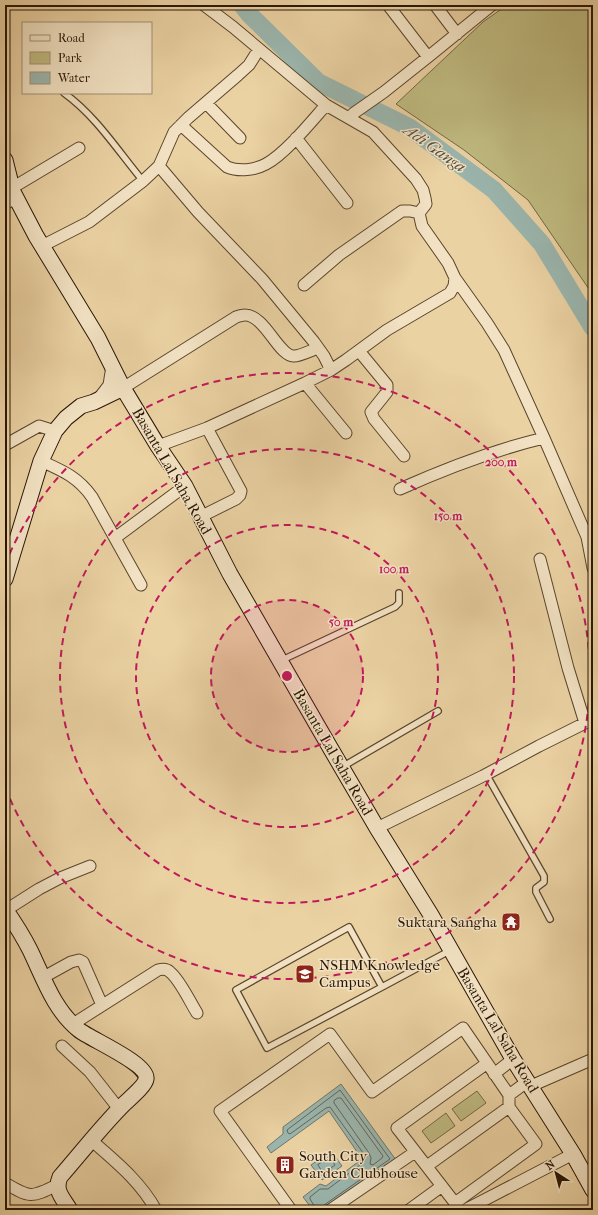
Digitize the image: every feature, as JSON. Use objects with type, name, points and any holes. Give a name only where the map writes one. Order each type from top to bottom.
[{"type":"main road","name":"Basanta Lal Saha Road","points":[[5,160],[11,197],[98,338],[123,388],[158,446],[185,486],[230,574],[341,767],[451,950],[513,1059],[574,1154],[592,1187]]},
{"type":"main road","points":[[5,579],[41,461],[55,431],[66,418],[81,406],[94,402],[123,388]]},
{"type":"main road","points":[[5,910],[30,950],[42,978],[63,1014],[92,1039],[131,1061],[146,1076],[143,1084],[91,1140],[60,1177],[57,1185],[60,1195],[70,1210]]},
{"type":"street","points":[[204,5],[233,27],[329,107],[350,116],[373,132],[416,179],[426,198],[426,204],[419,213]]},
{"type":"street","points":[[388,5],[428,57]]},
{"type":"street","points":[[435,5],[457,34]]},
{"type":"street","points":[[350,116],[384,92],[492,5]]},
{"type":"street","points":[[42,246],[89,222],[143,181],[160,166],[174,132],[238,76],[249,65],[259,50]]},
{"type":"street","points":[[206,103],[240,138]]},
{"type":"street","points":[[181,125],[227,167],[234,170],[246,170],[266,164],[280,154],[329,107]]},
{"type":"street","points":[[296,138],[346,202]]},
{"type":"street","points":[[11,197],[79,148]]},
{"type":"street","points":[[160,166],[198,212],[259,275],[318,348],[331,370]]},
{"type":"street","points":[[304,285],[339,255],[402,211],[419,213]]},
{"type":"street","points":[[419,213],[422,226],[448,263],[455,278],[504,350],[587,537],[593,568]]},
{"type":"street","points":[[158,446],[208,428],[331,370],[387,330],[450,292],[454,286],[455,278]]},
{"type":"street","points":[[123,388],[236,317],[244,315],[252,316],[260,322],[289,354],[294,356],[318,348]]},
{"type":"street","points":[[359,351],[387,385],[387,392],[371,412],[374,419],[404,456]]},
{"type":"street","points":[[94,402],[109,385],[112,366]]},
{"type":"street","points":[[305,383],[346,433]]},
{"type":"street","points":[[5,446],[39,426],[55,431]]},
{"type":"street","points":[[200,516],[236,499],[240,495],[241,491],[208,428]]},
{"type":"street","points":[[400,489],[498,450],[544,438]]},
{"type":"street","points":[[41,461],[77,479],[86,488],[141,585]]},
{"type":"street","points":[[115,538],[185,486]]},
{"type":"street","points":[[377,828],[486,774],[589,720],[568,668],[540,559]]},
{"type":"street","points":[[5,910],[53,882],[90,866]]},
{"type":"street","points":[[42,978],[71,962],[79,960],[83,962],[102,1005]]},
{"type":"street","points":[[73,1024],[158,970],[164,969],[170,972],[179,984],[197,1013]]},
{"type":"street","points":[[291,1210],[220,1111],[330,1034],[372,1092],[463,1028],[509,1096],[509,1107],[536,1144],[455,1203],[397,1128],[486,1064]]},
{"type":"street","points":[[62,1046],[90,1072],[119,1109]]},
{"type":"street","points":[[494,1074],[513,1059]]},
{"type":"street","points":[[509,1096],[530,1084],[593,1059]]},
{"type":"street","points":[[427,1166],[509,1107]]},
{"type":"street","points":[[91,1140],[131,1175],[149,1197],[156,1210]]},
{"type":"street","points":[[330,1210],[415,1152]]},
{"type":"street","points":[[465,1210],[574,1154]]},
{"type":"street","points":[[5,1183],[23,1194],[30,1195],[42,1192],[57,1185]]},
{"type":"street","points":[[409,1210],[442,1186]]},
{"type":"lane","points":[[65,94],[78,103],[91,117],[143,181]]},
{"type":"lane","points":[[280,661],[395,607],[399,603],[399,593]]},
{"type":"lane","points":[[341,767],[438,711]]},
{"type":"lane","points":[[486,774],[544,876],[544,882],[536,888],[536,892],[550,919]]},
{"type":"lane","points":[[382,987],[349,927],[236,990],[268,1048],[382,987],[451,950]]},
{"type":"green space","points":[[507,5],[593,5],[593,295],[528,200],[464,150],[396,104],[483,22]]},
{"type":"green space","points":[[477,1091],[486,1103],[461,1121],[452,1109]]},
{"type":"green space","points":[[446,1113],[455,1126],[431,1143],[422,1131]]},
{"type":"water","points":[[341,1084],[396,1160],[323,1210],[313,1210],[303,1197],[320,1184],[326,1186],[362,1159],[329,1111],[271,1153],[267,1147],[283,1134],[283,1127]]},
{"type":"water","points":[[331,1151],[342,1166],[322,1180],[311,1165]]},
{"type":"waterway","name":"Adi Ganga","points":[[242,5],[249,14],[318,82],[409,127],[494,190],[542,244],[593,328]]},
{"type":"place","name":"Suktara Sangha","points":[[511,922]]},
{"type":"place","name":"NSHM Knowledge Campus","points":[[305,974]]},
{"type":"place","name":"South City Garden Clubhouse","points":[[285,1165]]}]
